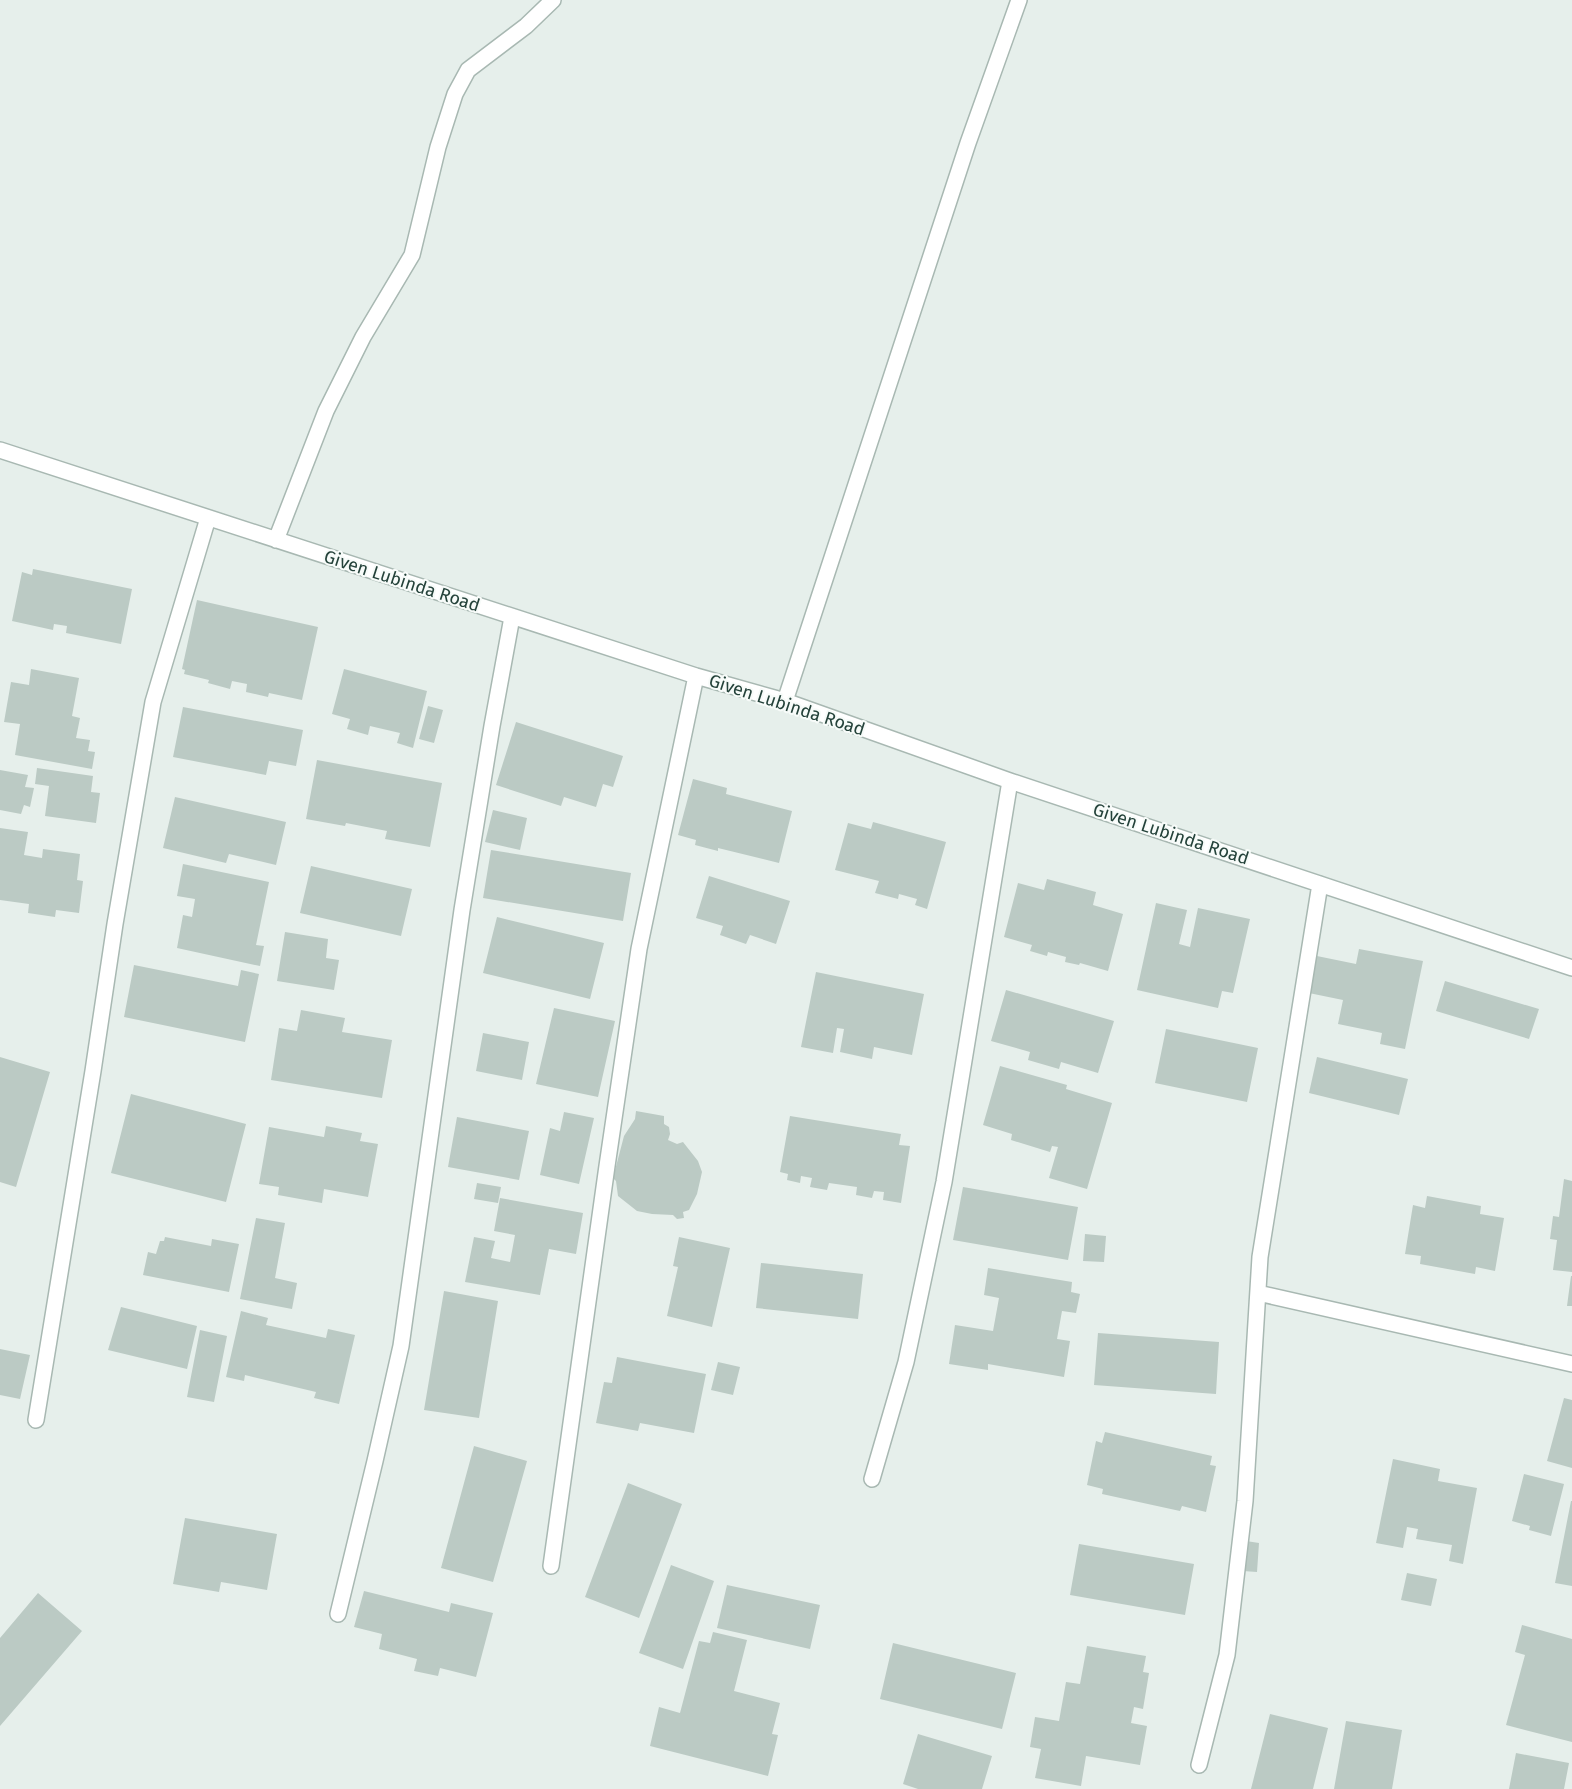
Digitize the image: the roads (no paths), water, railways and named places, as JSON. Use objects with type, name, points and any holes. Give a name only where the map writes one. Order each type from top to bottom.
[{"type":"street","points":[[276,540],[326,411],[363,337],[412,255],[438,147],[455,94],[468,70],[526,26],[552,0]]},
{"type":"street","points":[[785,701],[968,143],[1019,0]]},
{"type":"street","name":"Given Lubinda Road","points":[[0,450],[696,676],[785,701],[1010,781],[1572,968]]},
{"type":"street","points":[[36,1420],[115,924],[153,702],[208,518]]},
{"type":"street","points":[[338,1614],[401,1346],[462,910],[512,616]]},
{"type":"street","points":[[551,1566],[639,948],[696,676]]},
{"type":"street","points":[[872,1478],[906,1362],[944,1182],[1010,781]]},
{"type":"street","points":[[1199,1765],[1227,1655],[1245,1501],[1260,1257],[1320,884]]},
{"type":"street","points":[[1258,1293],[1572,1364]]}]
